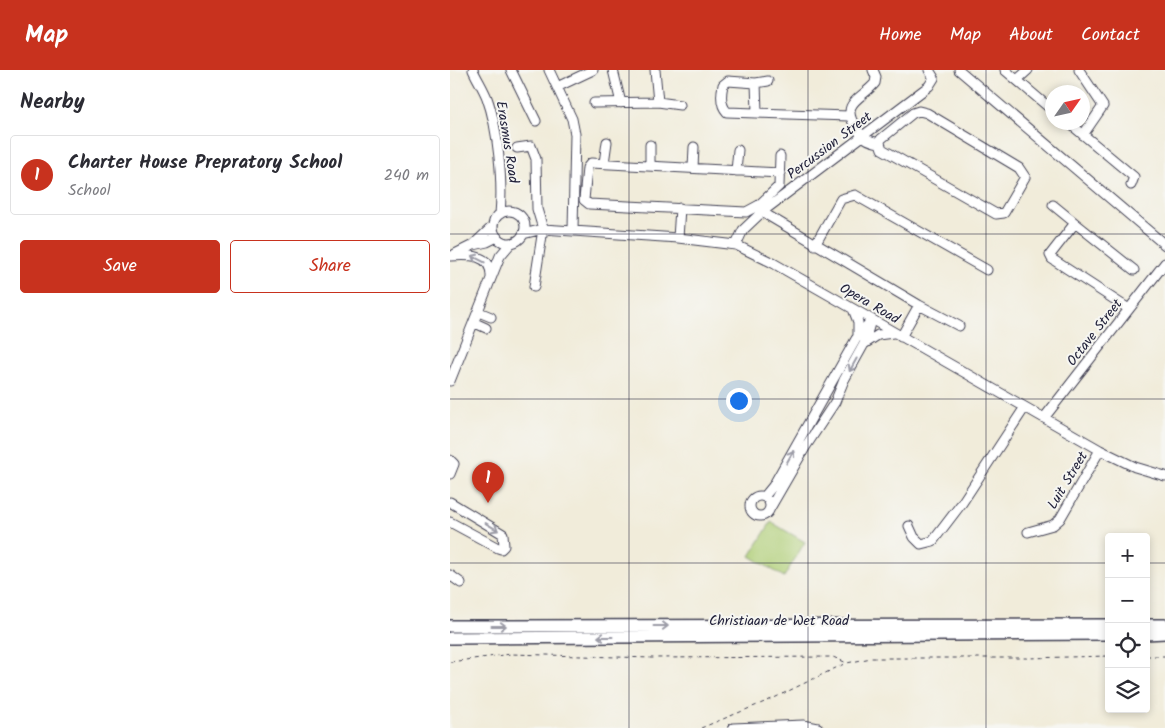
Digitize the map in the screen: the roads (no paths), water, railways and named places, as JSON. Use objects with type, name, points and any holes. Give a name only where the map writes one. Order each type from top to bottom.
[{"type":"main road","name":"Christiaan de Wet Road","points":[[450,626],[1105,625]]},
{"type":"main road","points":[[1150,625],[1165,625]]},
{"type":"main road","points":[[1150,634],[1165,633]]},
{"type":"main road","name":"Christiaan de Wet Road","points":[[450,638],[1105,634]]},
{"type":"street","name":"Erasmus Road","points":[[473,70],[489,108],[502,192],[500,214]]},
{"type":"street","points":[[511,70],[536,121]]},
{"type":"street","points":[[549,70],[572,119],[575,134],[573,230]]},
{"type":"street","points":[[557,87],[594,70]]},
{"type":"street","points":[[613,70],[621,103]]},
{"type":"street","points":[[655,70],[658,102]]},
{"type":"street","points":[[849,116],[850,107],[875,83],[876,76],[873,70]]},
{"type":"street","name":"Percussion Street","points":[[736,245],[743,230],[762,212],[872,141],[929,86],[934,78],[929,70]]},
{"type":"street","points":[[959,70],[1165,245]]},
{"type":"street","points":[[1005,70],[1045,104]]},
{"type":"street","points":[[1017,80],[1028,70]]},
{"type":"street","points":[[1079,70],[1103,106],[1083,135]]},
{"type":"street","points":[[768,81],[756,83],[728,82],[723,85],[722,103],[727,112],[849,116],[872,141],[882,148],[996,214],[1004,213],[1025,177],[1019,168],[927,113],[919,111],[906,118],[882,139],[872,141]]},
{"type":"street","points":[[756,83],[757,112]]},
{"type":"street","points":[[594,102],[658,102],[680,106]]},
{"type":"street","points":[[1077,130],[1134,177],[1132,184]]},
{"type":"street","points":[[604,163],[606,142]]},
{"type":"street","points":[[650,145],[650,166]]},
{"type":"street","points":[[517,148],[531,146],[534,150],[536,209],[541,229],[534,287]]},
{"type":"street","points":[[693,168],[694,147]]},
{"type":"street","points":[[736,171],[738,150]]},
{"type":"street","points":[[780,156],[780,173],[780,182],[774,192],[759,205],[746,212],[586,202],[587,168],[591,163],[780,173]]},
{"type":"street","name":"Erasmus Road","points":[[502,192],[512,212]]},
{"type":"street","points":[[815,244],[841,198],[855,195],[987,270]]},
{"type":"street","points":[[1053,205],[1134,270]]},
{"type":"street","points":[[678,238],[680,208]]},
{"type":"street","points":[[450,381],[500,256],[510,243],[516,241],[523,234],[523,221],[518,214],[512,212],[500,214],[493,226],[473,245]]},
{"type":"street","points":[[762,212],[919,305],[959,326]]},
{"type":"street","name":"Opera Road","points":[[523,221],[541,229]]},
{"type":"street","points":[[1075,223],[1050,253],[1050,257],[1129,309]]},
{"type":"street","points":[[493,226],[498,238],[500,256]]},
{"type":"street","name":"Opera Road","points":[[523,234],[541,229],[573,230],[678,238],[736,245],[773,262],[1100,450],[1135,467],[1165,476]]},
{"type":"street","points":[[450,256],[473,245],[498,238],[510,243]]},
{"type":"street","points":[[450,256],[470,255],[483,259],[491,272],[491,282]]},
{"type":"street","name":"Octave Street","points":[[1044,418],[1165,263]]},
{"type":"street","points":[[861,340],[878,335],[897,335],[910,321],[919,305]]},
{"type":"street","points":[[764,497],[773,486],[861,340],[858,322],[853,309]]},
{"type":"street","points":[[479,312],[490,317]]},
{"type":"street","points":[[769,510],[770,504],[764,497],[758,497],[752,501],[752,510],[758,516],[765,515],[769,510],[806,446],[826,419],[871,320]]},
{"type":"street","points":[[475,322],[486,328]]},
{"type":"street","points":[[909,526],[921,544],[933,541],[973,488],[1025,407]]},
{"type":"street","name":"Luit Street","points":[[1028,532],[1053,525],[1060,519],[1100,450]]},
{"type":"street","points":[[450,460],[454,464],[450,474]]},
{"type":"street","points":[[450,502],[503,534],[504,546],[501,549],[498,548],[450,522]]},
{"type":"street","points":[[450,575],[461,583]]},
{"type":"street","points":[[732,728],[803,725],[818,728]]},
{"type":"place","name":"Charter House Prepratory School","points":[[488,503]]}]
